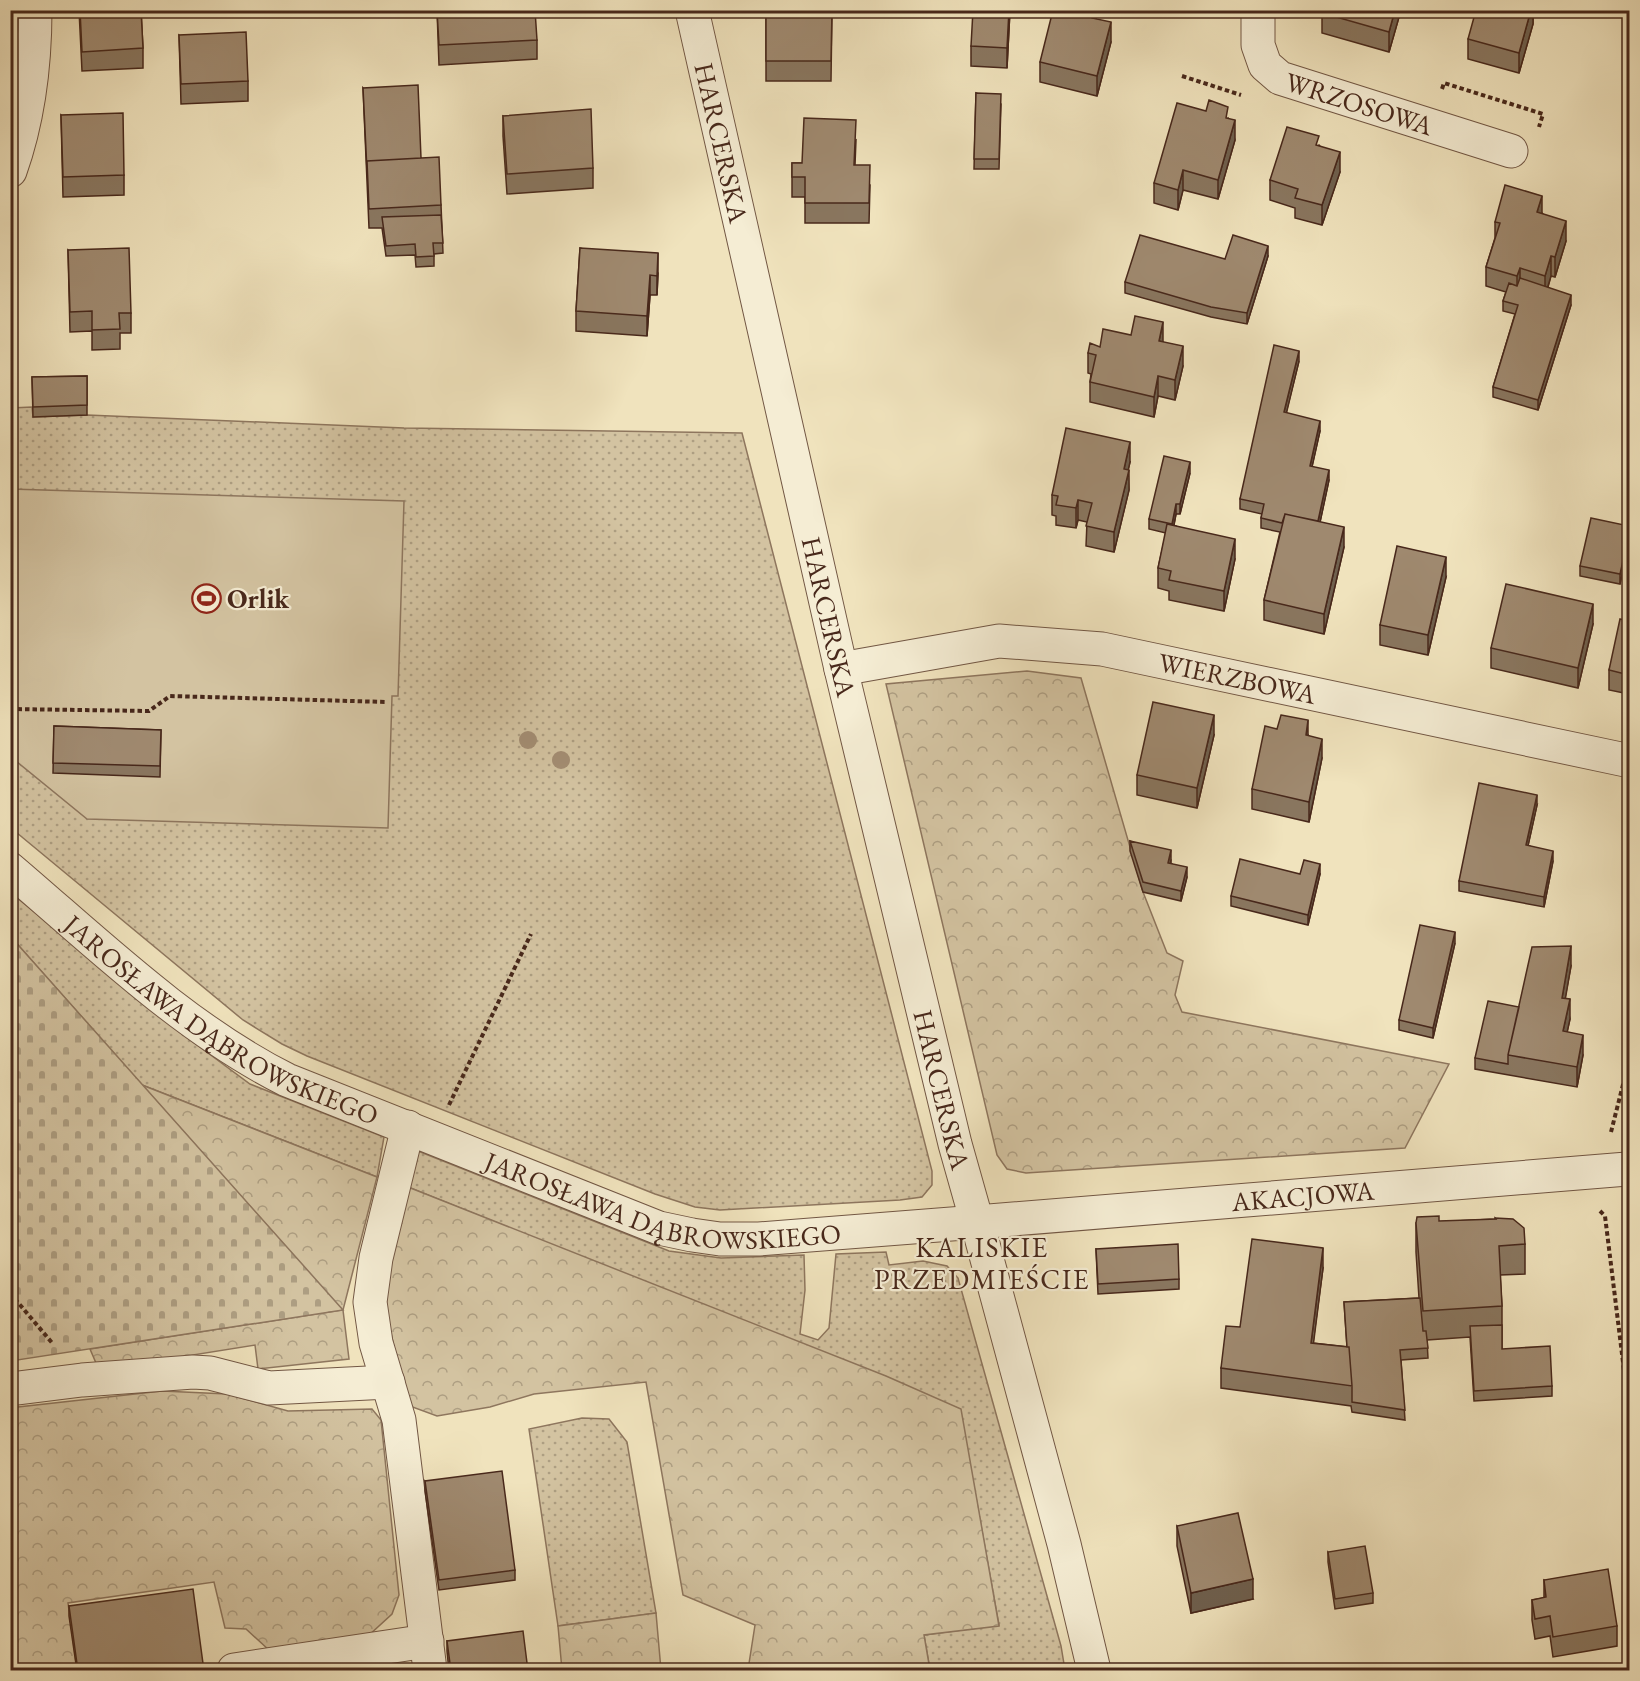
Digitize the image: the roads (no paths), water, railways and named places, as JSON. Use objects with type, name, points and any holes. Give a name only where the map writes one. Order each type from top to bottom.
[{"type":"street","points":[[10,171],[28,110],[35,57],[35,10]]},
{"type":"street","name":"HARCERSKA","points":[[692,10],[841,669],[955,1144],[977,1221]]},
{"type":"street","name":"WRZOSOWA","points":[[1258,10],[1258,45],[1265,65],[1280,78],[1511,151]]},
{"type":"street","name":"WIERZBOWA","points":[[841,669],[999,641],[1102,649],[1629,761]]},
{"type":"street","name":"JAROSŁAWA DĄBROWSKIEGO","points":[[10,869],[182,1014],[252,1062],[287,1080],[659,1228],[720,1239],[759,1239],[977,1221]]},
{"type":"street","points":[[234,1670],[428,1656],[399,1420],[376,1343],[370,1302],[376,1258],[408,1127]]},
{"type":"street","name":"AKACJOWA","points":[[977,1221],[1629,1172]]},
{"type":"street","points":[[977,1221],[1064,1544],[1094,1671]]},
{"type":"street","points":[[10,1389],[82,1380],[194,1372],[210,1373],[269,1388],[388,1382]]},
{"type":"place","name":"Orlik","points":[[206,598]]},
{"type":"district","name":"KALISKIE PRZEDMIEŚCIE","points":[[982,1263]]}]
